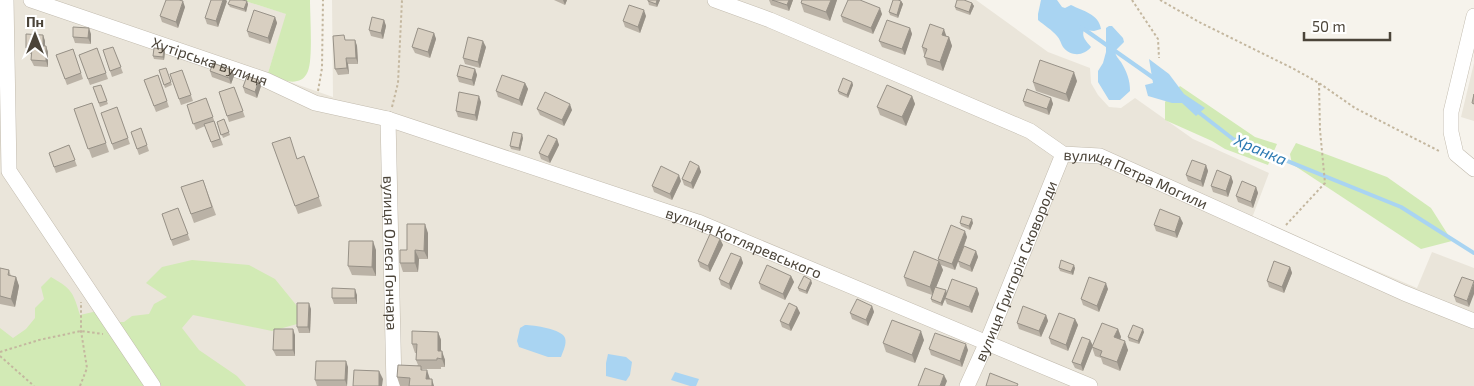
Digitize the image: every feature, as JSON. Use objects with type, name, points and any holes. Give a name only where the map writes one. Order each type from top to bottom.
[{"type":"street","points":[[6,0],[5,170],[153,386]]},
{"type":"street","name":"Хутірська вулиця","points":[[31,0],[266,80],[315,103],[388,119]]},
{"type":"street","name":"вулиця Петра Могили","points":[[715,0],[770,20],[1030,131],[1063,154],[1100,156],[1404,293],[1474,321]]},
{"type":"street","points":[[1474,16],[1451,112],[1451,132],[1456,154],[1474,169]]},
{"type":"street","name":"вулиця Котляревського","points":[[388,119],[698,222],[1090,386]]},
{"type":"street","name":"вулиця Олеся Гончара","points":[[388,119],[394,386]]},
{"type":"street","name":"вулиця Григорія Сковороди","points":[[967,386],[987,342],[1063,154]]},
{"type":"path","points":[[315,103],[322,68],[323,0]]},
{"type":"path","points":[[388,119],[398,83],[402,0]]},
{"type":"path","points":[[1132,0],[1158,39],[1159,58]]},
{"type":"path","points":[[1160,0],[1200,23],[1294,69],[1319,83],[1355,108],[1439,152],[1456,154]]},
{"type":"path","points":[[1276,236],[1325,183],[1320,130],[1319,83]]},
{"type":"path","points":[[80,386],[87,368],[81,330],[81,300]]},
{"type":"path","points":[[34,386],[0,354],[39,340],[81,330],[120,337]]},
{"type":"shaded area","points":[[0,0],[242,0],[287,14],[268,73],[333,97],[332,0],[976,0],[1048,52],[1090,68],[1091,83],[1098,95],[1109,107],[1121,108],[1135,98],[1193,139],[1269,173],[1252,218],[1417,288],[1432,252],[1474,268],[1474,386],[0,386]]},
{"type":"shaded area","points":[[1474,63],[1474,121],[1461,117]]},
{"type":"green space","points":[[242,0],[310,0],[310,65],[303,79],[293,82],[268,73],[286,14]]},
{"type":"green space","points":[[1180,86],[1255,137],[1277,144],[1268,165],[1225,149],[1212,141],[1165,120],[1165,102]]},
{"type":"green space","points":[[1296,143],[1387,177],[1431,208],[1452,241],[1421,249],[1292,164],[1290,154]]},
{"type":"green space","points":[[192,260],[249,265],[275,279],[297,306],[297,324],[272,331],[193,315],[182,328],[199,350],[237,376],[246,386],[0,386],[0,328],[13,338],[26,329],[35,318],[35,308],[44,299],[41,287],[51,277],[68,288],[80,315],[106,312],[115,322],[124,322],[132,316],[149,314],[154,304],[167,297],[146,283],[162,267]]},
{"type":"water","points":[[1041,0],[1057,0],[1062,7],[1065,8],[1071,5],[1094,16],[1101,29],[1094,31],[1084,30],[1084,37],[1091,47],[1088,50],[1081,54],[1074,54],[1063,47],[1055,34],[1038,20]]},
{"type":"water","points":[[1112,26],[1123,38],[1124,42],[1115,51],[1126,73],[1130,91],[1120,100],[1109,100],[1098,82],[1098,71],[1103,63],[1106,52],[1106,28]]},
{"type":"water","points":[[1149,59],[1169,74],[1184,94],[1205,108],[1196,116],[1182,103],[1172,103],[1148,96],[1145,85],[1153,83]]},
{"type":"water","points":[[525,325],[547,328],[563,335],[566,343],[561,357],[548,357],[519,347],[517,341],[520,328]]},
{"type":"water","points":[[608,354],[626,357],[632,362],[630,375],[626,381],[606,376]]},
{"type":"water","points":[[675,372],[699,379],[696,386],[671,380]]},
{"type":"building","points":[[166,0],[183,1],[176,22],[160,16]]},
{"type":"building","points":[[211,0],[223,0],[216,21],[205,18]]},
{"type":"building","points":[[230,0],[247,1],[244,9],[228,4]]},
{"type":"building","points":[[648,0],[657,0],[656,4]]},
{"type":"building","points":[[772,0],[789,0],[787,5]]},
{"type":"building","points":[[802,0],[831,0],[826,12],[801,3]]},
{"type":"building","points":[[848,0],[860,0],[880,8],[871,28],[841,16]]},
{"type":"building","points":[[893,0],[901,1],[897,15],[889,12]]},
{"type":"building","points":[[957,0],[972,3],[969,12],[955,7]]},
{"type":"building","points":[[629,5],[644,10],[638,27],[623,21]]},
{"type":"building","points":[[254,10],[275,17],[268,38],[247,31]]},
{"type":"building","points":[[372,17],[384,20],[381,33],[369,30]]},
{"type":"building","points":[[887,20],[910,28],[902,49],[879,41]]},
{"type":"building","points":[[930,24],[944,29],[942,35],[949,37],[940,62],[924,57],[927,49],[922,47]]},
{"type":"building","points":[[73,27],[89,28],[88,38],[73,37]]},
{"type":"building","points":[[418,28],[434,33],[428,52],[412,47]]},
{"type":"building","points":[[26,34],[43,35],[43,46],[46,46],[46,61],[31,60],[32,48],[26,48]]},
{"type":"building","points":[[344,35],[345,40],[355,40],[356,58],[346,58],[347,68],[335,69],[333,36]]},
{"type":"building","points":[[468,37],[483,41],[478,62],[463,58]]},
{"type":"building","points":[[113,47],[121,67],[110,71],[103,50]]},
{"type":"building","points":[[97,48],[106,73],[88,79],[79,55]]},
{"type":"building","points":[[154,48],[164,49],[163,57],[153,56]]},
{"type":"building","points":[[73,49],[81,73],[65,79],[56,55]]},
{"type":"building","points":[[1040,60],[1074,72],[1066,94],[1033,82]]},
{"type":"building","points":[[213,63],[232,70],[229,78],[210,71]]},
{"type":"building","points":[[460,65],[475,69],[472,80],[457,76]]},
{"type":"building","points":[[166,68],[171,82],[164,85],[159,70]]},
{"type":"building","points":[[182,70],[191,95],[179,99],[170,74]]},
{"type":"building","points":[[158,75],[167,101],[154,106],[144,80]]},
{"type":"building","points":[[502,75],[525,83],[519,100],[496,91]]},
{"type":"building","points":[[247,76],[259,80],[255,92],[243,87]]},
{"type":"building","points":[[843,78],[852,82],[847,95],[838,91]]},
{"type":"building","points":[[101,85],[107,101],[99,103],[93,87]]},
{"type":"building","points":[[887,85],[912,96],[902,117],[877,107]]},
{"type":"building","points":[[234,87],[243,111],[227,116],[219,92]]},
{"type":"building","points":[[1027,89],[1051,98],[1047,109],[1023,101]]},
{"type":"building","points":[[459,92],[479,96],[475,115],[456,111]]},
{"type":"building","points":[[545,92],[570,104],[562,120],[537,109]]},
{"type":"building","points":[[206,98],[213,117],[193,124],[187,105]]},
{"type":"building","points":[[92,103],[106,143],[88,149],[74,109]]},
{"type":"building","points":[[117,107],[128,138],[112,144],[101,113]]},
{"type":"building","points":[[224,119],[229,132],[221,135],[217,122]]},
{"type":"building","points":[[214,121],[220,139],[211,142],[204,124]]},
{"type":"building","points":[[141,128],[147,145],[137,149],[131,132]]},
{"type":"building","points":[[513,132],[522,134],[519,148],[510,146]]},
{"type":"building","points":[[548,135],[557,139],[548,157],[539,153]]},
{"type":"building","points":[[290,137],[297,159],[304,156],[319,197],[295,206],[272,143]]},
{"type":"building","points":[[69,145],[75,160],[54,167],[49,153]]},
{"type":"building","points":[[1192,160],[1206,165],[1201,181],[1186,175]]},
{"type":"building","points":[[690,161],[699,166],[691,183],[682,179]]},
{"type":"building","points":[[661,166],[679,175],[670,194],[652,186]]},
{"type":"building","points":[[1217,170],[1231,176],[1226,191],[1211,186]]},
{"type":"building","points":[[203,180],[212,207],[191,214],[181,187]]},
{"type":"building","points":[[1242,181],[1256,187],[1251,202],[1236,196]]},
{"type":"building","points":[[178,208],[188,234],[171,240],[162,214]]},
{"type":"building","points":[[1160,209],[1180,217],[1175,232],[1154,225]]},
{"type":"building","points":[[962,216],[972,219],[969,226],[960,223]]},
{"type":"building","points":[[407,224],[425,224],[424,251],[415,250],[415,263],[400,263],[400,250],[407,250]]},
{"type":"building","points":[[951,225],[965,231],[952,264],[938,259]]},
{"type":"building","points":[[710,234],[720,239],[708,266],[698,261]]},
{"type":"building","points":[[349,241],[373,241],[372,267],[348,266]]},
{"type":"building","points":[[964,246],[976,251],[970,266],[958,261]]},
{"type":"building","points":[[914,251],[939,261],[930,287],[904,277]]},
{"type":"building","points":[[731,253],[741,257],[729,284],[719,279]]},
{"type":"building","points":[[1061,260],[1074,265],[1071,272],[1059,268]]},
{"type":"building","points":[[1274,261],[1290,267],[1282,287],[1267,281]]},
{"type":"building","points":[[767,265],[791,276],[783,294],[759,283]]},
{"type":"building","points":[[0,268],[9,270],[8,275],[16,277],[11,299],[0,296]]},
{"type":"building","points":[[804,276],[811,280],[806,291],[798,288]]},
{"type":"building","points":[[1089,277],[1106,283],[1097,306],[1081,299]]},
{"type":"building","points":[[1462,277],[1474,281],[1467,301],[1454,296]]},
{"type":"building","points":[[952,279],[977,288],[969,307],[945,298]]},
{"type":"building","points":[[935,287],[946,290],[941,303],[931,299]]},
{"type":"building","points":[[332,288],[355,289],[355,298],[332,298]]},
{"type":"building","points":[[857,299],[872,306],[866,320],[850,313]]},
{"type":"building","points":[[297,303],[309,303],[308,327],[297,327]]},
{"type":"building","points":[[789,303],[797,307],[789,325],[780,321]]},
{"type":"building","points":[[1023,306],[1046,315],[1039,331],[1017,323]]},
{"type":"building","points":[[1059,313],[1075,319],[1066,345],[1049,338]]},
{"type":"building","points":[[892,320],[921,331],[912,355],[883,343]]},
{"type":"building","points":[[1102,323],[1118,329],[1114,337],[1125,341],[1117,362],[1100,356],[1102,351],[1092,347]]},
{"type":"building","points":[[1133,325],[1143,329],[1138,341],[1128,337]]},
{"type":"building","points":[[274,329],[293,329],[293,350],[273,350]]},
{"type":"building","points":[[412,331],[438,332],[438,351],[442,351],[442,359],[416,360],[417,344],[412,344]]},
{"type":"building","points":[[935,333],[966,344],[960,361],[929,349]]},
{"type":"building","points":[[1082,337],[1090,340],[1081,365],[1072,362]]},
{"type":"building","points":[[316,361],[346,361],[345,380],[315,380]]},
{"type":"building","points":[[398,365],[421,366],[421,370],[427,370],[426,379],[432,379],[432,386],[409,386],[410,378],[397,377]]},
{"type":"building","points":[[925,368],[944,375],[940,386],[918,386]]},
{"type":"building","points":[[354,370],[379,371],[379,386],[353,386]]},
{"type":"building","points":[[990,373],[1018,384],[1017,386],[986,386]]},
{"type":"waterway","name":"Хранка","points":[[1081,27],[1155,79]]},
{"type":"waterway","name":"Хранка","points":[[1197,111],[1233,139],[1401,207],[1474,253]]}]
